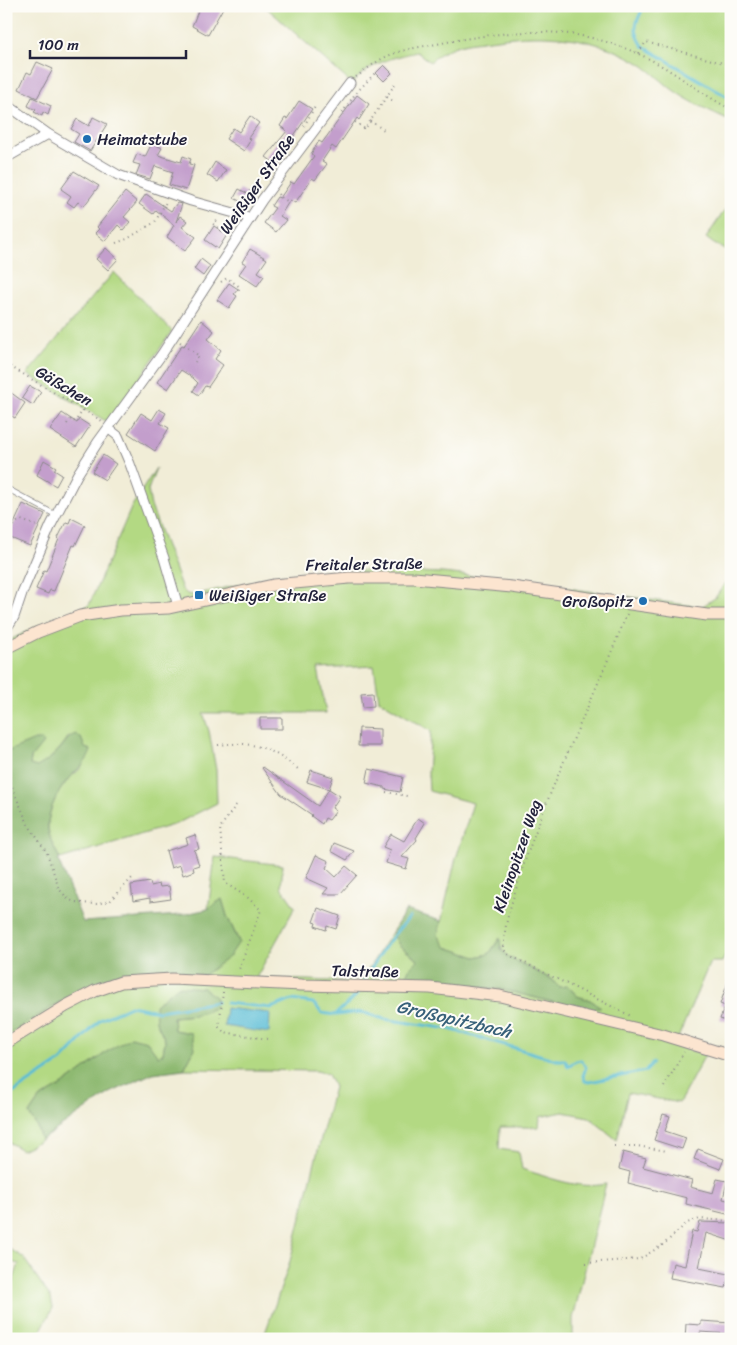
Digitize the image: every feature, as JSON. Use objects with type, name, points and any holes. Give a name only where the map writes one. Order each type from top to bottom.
[{"type":"street","name":"Weißiger Straße","points":[[6,629],[14,617],[22,593],[56,514],[77,475],[145,380],[250,218],[350,83]]},
{"type":"street","points":[[6,104],[48,134],[118,175],[170,194],[250,218]]},
{"type":"street","points":[[6,158],[48,134]]},
{"type":"street","points":[[109,428],[118,436],[130,464],[164,558],[178,606]]},
{"type":"street","name":"Freitaler Straße","points":[[6,648],[38,632],[80,616],[121,610],[178,606],[273,585],[349,578],[414,578],[503,586],[707,615],[731,615]]},
{"type":"street","name":"Talstraße","points":[[6,1043],[73,1002],[95,991],[121,982],[172,979],[430,988],[500,996],[663,1035],[731,1056]]},
{"type":"lane","points":[[6,488],[56,514]]},
{"type":"path","points":[[350,83],[388,56],[420,47],[513,31],[566,32],[598,39],[638,53],[731,109]]},
{"type":"path","points":[[638,53],[646,42],[731,64]]},
{"type":"path","points":[[342,113],[356,94],[376,73]]},
{"type":"path","points":[[355,122],[365,129],[397,82]]},
{"type":"path","points":[[387,97],[393,101]]},
{"type":"path","points":[[304,126],[316,104]]},
{"type":"path","points":[[370,121],[384,130]]},
{"type":"path","points":[[116,243],[127,239],[155,222],[170,194]]},
{"type":"path","points":[[217,221],[213,224],[230,235],[233,234]]},
{"type":"path","points":[[220,282],[227,278],[240,287],[237,293]]},
{"type":"path","points":[[173,338],[199,356],[195,362]]},
{"type":"path","name":"Gäßchen","points":[[6,364],[83,410],[109,428]]},
{"type":"path","points":[[67,424],[71,419],[75,422],[83,410]]},
{"type":"path","points":[[14,526],[21,520],[38,528],[42,526],[43,522]]},
{"type":"path","name":"Kleinopitzer Weg","points":[[629,603],[626,615],[532,839],[507,917],[503,936],[504,950],[509,954],[635,1018]]},
{"type":"path","points":[[218,745],[240,743],[262,747],[280,756],[298,769]]},
{"type":"path","points":[[6,768],[28,824],[47,854],[59,889],[68,900],[96,904],[110,901],[133,877]]},
{"type":"path","points":[[386,792],[407,796]]},
{"type":"path","points":[[235,982],[261,910],[247,897],[225,884],[220,828],[236,804]]},
{"type":"path","points":[[222,996],[219,1027],[224,1032],[267,1039]]},
{"type":"path","points":[[664,1087],[683,1054],[687,1043]]},
{"type":"path","points":[[614,1146],[637,1146],[667,1151]]},
{"type":"path","points":[[586,1264],[640,1259],[664,1244],[687,1223],[700,1219],[731,1220]]},
{"type":"green space","points":[[262,6],[731,6],[731,121],[680,95],[645,67],[618,52],[585,41],[550,36],[515,37],[461,44],[438,55],[430,62],[417,52],[399,56],[373,66],[352,84],[268,9]]},
{"type":"green space","points":[[731,201],[731,252],[706,238]]},
{"type":"green space","points":[[114,272],[172,331],[109,423],[27,374]]},
{"type":"green space","points":[[156,468],[148,490],[151,506],[182,589],[187,594],[193,595],[269,580],[367,570],[442,573],[511,580],[701,607],[715,598],[731,575],[731,945],[722,962],[710,962],[675,1045],[705,1055],[679,1103],[628,1093],[617,1140],[589,1117],[563,1112],[540,1117],[539,1127],[500,1127],[499,1149],[519,1152],[522,1169],[574,1184],[606,1184],[573,1318],[573,1339],[263,1339],[289,1265],[334,1087],[328,1074],[317,1071],[184,1069],[195,1048],[174,1031],[173,1017],[195,1015],[216,998],[156,1021],[165,1040],[163,1054],[158,1057],[147,1041],[108,1051],[63,1085],[39,1099],[29,1114],[37,1127],[41,1140],[22,1150],[8,1142],[6,1143],[6,1036],[66,998],[101,981],[123,975],[189,975],[239,941],[227,916],[222,899],[208,909],[215,857],[283,865],[281,887],[295,907],[256,978],[360,982],[392,932],[399,945],[418,960],[409,969],[405,981],[435,982],[500,989],[588,1011],[601,1007],[590,1000],[577,996],[568,986],[559,987],[547,977],[507,957],[499,939],[489,954],[476,957],[446,947],[438,935],[455,862],[473,803],[429,791],[428,772],[431,731],[379,700],[374,666],[318,669],[326,713],[203,713],[209,731],[216,770],[217,803],[176,824],[60,859],[49,835],[48,820],[54,800],[70,778],[82,766],[85,758],[84,748],[81,738],[69,736],[55,754],[37,768],[30,765],[31,758],[36,750],[21,747],[6,752],[6,642],[40,625],[89,605],[132,506]]},
{"type":"green space","points":[[76,734],[81,738],[85,748],[91,750],[90,754],[70,777],[58,795],[49,816],[48,830],[83,922],[181,915],[208,909],[222,899],[227,916],[239,942],[229,957],[204,975],[123,975],[101,981],[66,998],[6,1036],[6,752],[35,740],[42,740],[43,743],[31,758],[30,765],[37,767],[59,750],[67,739]]},
{"type":"green space","points":[[406,910],[441,921],[438,935],[446,947],[476,957],[489,954],[500,938],[501,949],[507,956],[551,979],[559,987],[568,986],[577,996],[590,1000],[601,1007],[589,1011],[500,989],[435,982],[404,981],[409,969],[418,960],[399,945],[392,932]]},
{"type":"green space","points":[[178,986],[204,988],[216,998],[215,1008],[195,1015],[173,1017],[174,1030],[191,1033],[195,1048],[184,1069],[153,1073],[110,1093],[41,1140],[37,1127],[29,1114],[39,1099],[63,1085],[108,1051],[131,1037],[147,1041],[158,1056],[163,1054],[165,1040],[156,1021],[155,1005]]},
{"type":"green space","points":[[6,1247],[23,1257],[51,1298],[53,1308],[36,1339],[6,1339],[6,1301],[19,1264],[6,1261]]},
{"type":"water","points":[[226,1008],[270,1013],[269,1033],[224,1026]]},
{"type":"building","points":[[200,6],[224,6],[208,35],[192,26]]},
{"type":"building","points":[[37,62],[53,69],[37,98],[19,89],[27,72],[31,74]]},
{"type":"building","points":[[384,65],[392,73],[384,81],[376,73]]},
{"type":"building","points":[[357,95],[369,104],[336,149],[332,146],[322,161],[327,164],[315,180],[312,178],[295,203],[290,200],[280,216],[286,220],[276,232],[264,223],[275,208],[271,206],[277,197],[280,198],[291,182],[294,184],[314,156],[311,154],[319,141],[322,143]]},
{"type":"building","points":[[32,97],[51,106],[48,115],[43,112],[42,116],[28,106]]},
{"type":"building","points":[[299,101],[312,109],[277,165],[266,157],[287,131],[280,126]]},
{"type":"building","points":[[250,116],[259,123],[248,138],[251,139],[244,151],[226,139],[233,128],[239,132]]},
{"type":"building","points":[[93,117],[107,124],[90,151],[74,142],[79,134],[71,129],[77,119],[89,126]]},
{"type":"building","points":[[152,143],[162,148],[158,155],[181,162],[183,156],[191,159],[189,164],[194,165],[186,190],[169,185],[173,172],[155,166],[150,179],[136,175],[140,165],[133,163],[137,154],[145,157]]},
{"type":"building","points":[[215,162],[226,170],[218,182],[207,175]]},
{"type":"building","points":[[74,171],[99,186],[84,206],[78,202],[74,207],[67,202],[71,196],[61,189]]},
{"type":"building","points":[[239,189],[250,195],[245,204],[234,198]]},
{"type":"building","points":[[125,192],[137,202],[124,217],[130,222],[123,230],[118,225],[105,241],[95,233],[99,229],[97,227]]},
{"type":"building","points":[[146,194],[171,211],[177,203],[182,204],[176,222],[180,216],[187,221],[182,227],[196,237],[185,251],[167,237],[174,225],[156,210],[153,214],[139,204]]},
{"type":"building","points":[[214,226],[227,235],[218,249],[205,240]]},
{"type":"building","points":[[106,248],[118,259],[108,270],[96,259]]},
{"type":"building","points":[[250,249],[267,259],[258,272],[264,276],[257,286],[239,274],[246,264],[242,262]]},
{"type":"building","points":[[201,259],[210,266],[203,276],[194,269]]},
{"type":"building","points":[[229,283],[238,289],[234,294],[237,296],[229,308],[217,300]]},
{"type":"building","points":[[201,320],[214,331],[208,339],[221,350],[215,359],[223,365],[208,387],[205,386],[199,395],[193,391],[198,383],[181,370],[168,389],[157,382]]},
{"type":"building","points":[[30,386],[41,392],[33,405],[22,398]]},
{"type":"building","points":[[6,389],[25,403],[15,418],[6,413]]},
{"type":"building","points":[[159,409],[166,413],[160,423],[169,428],[155,451],[128,433],[141,413],[152,420]]},
{"type":"building","points":[[62,413],[77,423],[79,419],[90,426],[76,447],[50,430]]},
{"type":"building","points":[[103,455],[116,464],[105,480],[92,472]]},
{"type":"building","points":[[44,460],[56,467],[54,470],[62,475],[56,486],[37,475]]},
{"type":"building","points":[[23,504],[45,514],[30,546],[8,537]]},
{"type":"building","points":[[71,518],[85,525],[75,546],[73,545],[54,591],[50,590],[48,594],[36,589],[44,570],[46,571],[58,538],[66,522],[69,523]]},
{"type":"building","points":[[373,692],[374,706],[363,707],[361,693]]},
{"type":"building","points":[[260,718],[282,718],[282,729],[260,729]]},
{"type":"building","points":[[359,728],[380,729],[380,746],[358,746]]},
{"type":"building","points":[[263,767],[318,806],[329,789],[340,796],[332,808],[336,811],[329,820],[325,818],[322,824],[281,794]]},
{"type":"building","points":[[369,769],[403,777],[400,792],[366,783]]},
{"type":"building","points":[[311,770],[333,777],[329,789],[307,782]]},
{"type":"building","points":[[418,818],[425,823],[416,838],[417,840],[402,857],[409,859],[406,869],[386,863],[390,850],[383,847],[391,834],[404,841]]},
{"type":"building","points":[[195,835],[199,849],[194,850],[199,865],[193,867],[194,871],[183,875],[180,865],[171,868],[166,851],[188,844],[186,838]]},
{"type":"building","points":[[334,843],[354,851],[347,860],[331,851]]},
{"type":"building","points":[[316,855],[329,861],[326,868],[336,877],[346,866],[357,875],[340,894],[323,894],[328,888],[306,878]]},
{"type":"building","points":[[150,882],[151,886],[159,884],[160,887],[169,886],[171,899],[150,902],[150,898],[133,901],[131,885]]},
{"type":"building","points":[[318,908],[340,916],[336,929],[327,926],[326,930],[315,926],[316,923],[313,922]]},
{"type":"building","points":[[730,977],[731,1023],[720,1019],[725,1006],[720,1004]]},
{"type":"building","points":[[663,1114],[670,1116],[665,1131],[686,1138],[682,1149],[654,1140]]},
{"type":"building","points":[[698,1149],[724,1159],[720,1169],[694,1159]]},
{"type":"building","points":[[623,1152],[646,1158],[643,1167],[692,1180],[690,1187],[713,1193],[717,1179],[727,1181],[723,1199],[731,1201],[731,1215],[686,1204],[687,1198],[628,1183],[630,1172],[619,1169]]},
{"type":"building","points":[[700,1222],[731,1223],[731,1241],[706,1233],[699,1268],[729,1274],[726,1288],[670,1278],[673,1263],[685,1266],[692,1231],[697,1232]]},
{"type":"building","points":[[701,1321],[731,1323],[731,1334],[700,1332],[700,1339],[685,1339],[686,1324],[701,1325]]},
{"type":"waterway","points":[[644,6],[636,26],[637,35],[643,46],[731,99]]},
{"type":"waterway","points":[[364,980],[391,939],[410,917]]},
{"type":"waterway","points":[[336,1014],[358,994]]},
{"type":"waterway","name":"Großopitzbach","points":[[226,1003],[271,1008],[292,1000],[313,1003],[322,1013],[336,1015],[361,1012],[384,1019],[449,1029],[557,1060],[565,1060],[568,1066],[581,1060],[586,1067],[583,1076],[585,1081],[589,1082],[646,1071],[653,1063]]},
{"type":"waterway","name":"Großopitzbach","points":[[10,1095],[61,1061],[100,1020],[130,1006],[159,1011],[217,1002]]},
{"type":"place","name":"Heimatstube","points":[[87,139]]},
{"type":"place","name":"Weißiger Straße","points":[[199,595]]},
{"type":"place","name":"Großopitz","points":[[643,601]]}]
